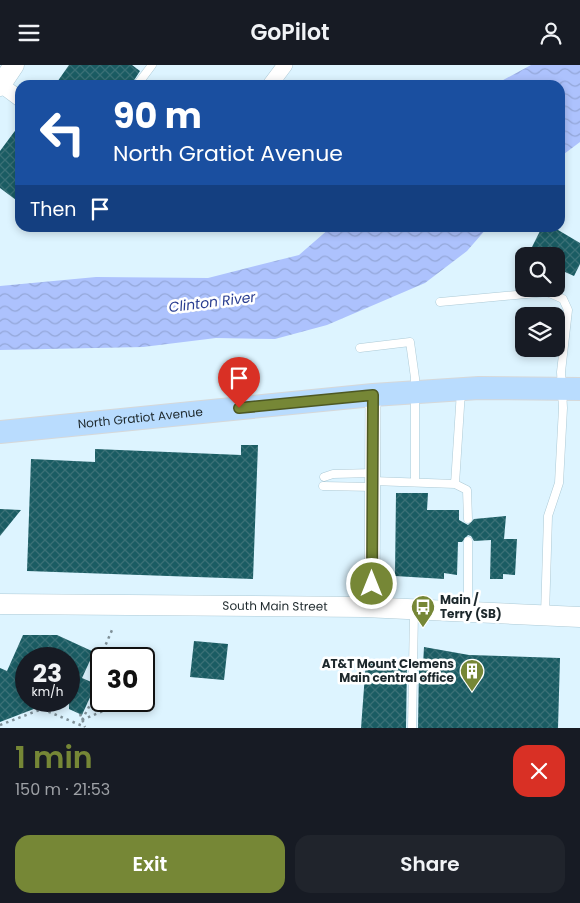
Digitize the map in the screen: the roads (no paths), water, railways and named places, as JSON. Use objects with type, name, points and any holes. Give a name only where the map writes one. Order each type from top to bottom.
[{"type":"main road","name":"North Gratiot Avenue","points":[[0,432],[373,395],[461,389],[570,389]]},
{"type":"street","points":[[14,65],[0,85],[15,96]]},
{"type":"street","points":[[274,80],[285,65]]},
{"type":"street","points":[[372,607],[373,395]]},
{"type":"street","name":"South Main Street","points":[[0,604],[372,607],[580,617]]},
{"type":"lane","points":[[141,80],[152,65]]},
{"type":"lane","points":[[440,302],[548,292],[563,299],[568,311],[561,373],[570,389],[563,408],[558,483],[548,516],[545,615]]},
{"type":"lane","points":[[360,348],[410,342],[415,392],[415,482]]},
{"type":"lane","points":[[455,484],[461,389]]},
{"type":"lane","points":[[324,477],[333,474],[373,480],[455,484],[467,491],[468,519]]},
{"type":"lane","points":[[324,486],[373,480]]},
{"type":"lane","points":[[468,541],[468,612]]},
{"type":"lane","points":[[412,728],[414,609]]},
{"type":"water","points":[[531,65],[580,65],[580,142],[565,153],[565,80],[503,80]]},
{"type":"water","name":"Clinton River","points":[[325,232],[484,232],[467,251],[425,283],[327,325],[275,339],[216,338],[143,347],[0,350],[0,286],[96,277],[208,278],[299,255]]},
{"type":"place","name":"Main / Terry (SB)","points":[[423,628]]},
{"type":"place","name":"AT&T Mount Clemens Main central office","points":[[472,692]]}]
